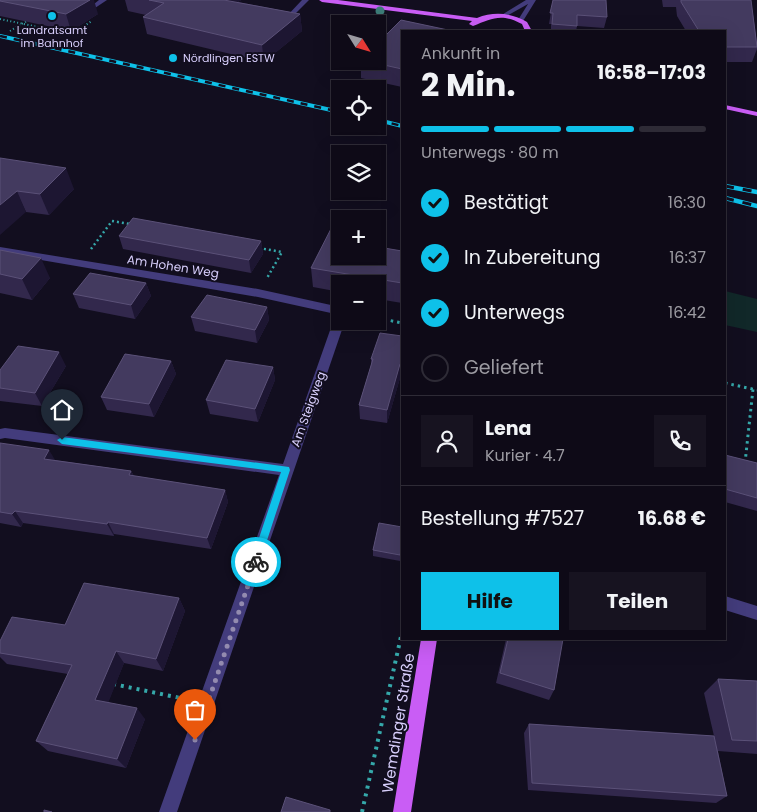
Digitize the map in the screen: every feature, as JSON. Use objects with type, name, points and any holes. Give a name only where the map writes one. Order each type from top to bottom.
[{"type":"main road","points":[[322,0],[434,15],[451,15],[478,20],[489,16],[503,16],[521,20],[528,27],[528,30]]},
{"type":"main road","points":[[434,15],[474,29],[478,20]]},
{"type":"main road","points":[[726,107],[757,114]]},
{"type":"main road","name":"Wemdinger Straße","points":[[402,812],[430,640]]},
{"type":"street","points":[[67,0],[95,6],[104,0]]},
{"type":"street","points":[[288,18],[306,0]]},
{"type":"street","points":[[503,16],[532,0]]},
{"type":"street","points":[[521,20],[531,6],[532,0]]},
{"type":"street","name":"Am Hohen Weg","points":[[0,250],[258,293],[331,309]]},
{"type":"street","name":"Am Steigweg","points":[[168,812],[209,704],[286,470],[336,330]]},
{"type":"street","points":[[0,434],[5,433],[286,470]]},
{"type":"street","points":[[726,603],[757,613]]},
{"type":"path","points":[[0,19],[73,33]]},
{"type":"path","points":[[10,31],[27,21]]},
{"type":"path","points":[[79,264],[112,221],[131,224]]},
{"type":"path","points":[[254,247],[282,252],[258,293]]},
{"type":"path","points":[[386,320],[401,323]]},
{"type":"path","points":[[726,382],[755,390],[745,466]]},
{"type":"path","points":[[362,812],[401,636]]},
{"type":"path","points":[[102,682],[209,704]]},
{"type":"green space","points":[[726,291],[757,299],[757,332],[726,325]]},
{"type":"building","points":[[0,0],[90,0],[66,14]]},
{"type":"building","points":[[149,0],[224,0],[300,14],[262,45],[143,17],[164,3]]},
{"type":"building","points":[[553,0],[606,0],[607,17],[577,15],[577,26],[552,24],[553,13],[550,13]]},
{"type":"building","points":[[681,0],[751,0],[757,47],[726,47],[726,30],[698,30]]},
{"type":"building","points":[[401,20],[448,30],[401,30],[401,69],[386,65],[386,35]]},
{"type":"building","points":[[0,158],[66,168],[40,194],[17,191],[0,205]]},
{"type":"building","points":[[133,218],[261,241],[249,260],[119,236]]},
{"type":"building","points":[[331,229],[331,265],[386,265],[386,248],[401,251],[401,283],[386,280],[386,275],[353,275],[311,268]]},
{"type":"building","points":[[0,250],[41,258],[22,279],[0,274]]},
{"type":"building","points":[[90,273],[146,283],[131,305],[73,294]]},
{"type":"building","points":[[207,295],[267,307],[255,330],[191,317]]},
{"type":"building","points":[[380,333],[401,336],[401,364],[387,410],[359,405],[373,359],[371,359]]},
{"type":"building","points":[[18,346],[59,352],[35,393],[0,388],[0,370]]},
{"type":"building","points":[[125,354],[171,361],[149,404],[101,397]]},
{"type":"building","points":[[226,360],[273,367],[255,409],[206,400]]},
{"type":"building","points":[[0,443],[49,450],[44,459],[131,471],[129,475],[225,490],[207,538],[108,522],[107,524],[15,511],[12,514],[0,512]]},
{"type":"building","points":[[726,455],[757,463],[757,498],[726,489]]},
{"type":"building","points":[[379,523],[401,527],[400,555],[373,550]]},
{"type":"building","points":[[84,583],[179,598],[156,659],[116,651],[95,700],[137,708],[117,759],[36,741],[72,665],[0,653],[0,641],[12,617],[65,625]]},
{"type":"building","points":[[508,640],[563,640],[554,690],[500,673]]},
{"type":"building","points":[[718,679],[757,681],[757,741],[732,740]]},
{"type":"building","points":[[529,724],[714,736],[727,796],[532,783]]},
{"type":"building","points":[[286,797],[330,810],[330,812],[281,812]]},
{"type":"railway","points":[[0,36],[331,110]]},
{"type":"railway","points":[[386,122],[401,126]]},
{"type":"railway","points":[[726,186],[757,192]]},
{"type":"railway","points":[[726,198],[757,206]]},
{"type":"way so far","points":[[195,740],[209,704],[256,562]]},
{"type":"place","name":"Landratsamt im Bahnhof","points":[[52,16]]},
{"type":"place","name":"Nördlingen ESTW","points":[[173,58]]},
{"type":"route","points":[[62,440],[286,470],[256,562]]}]
